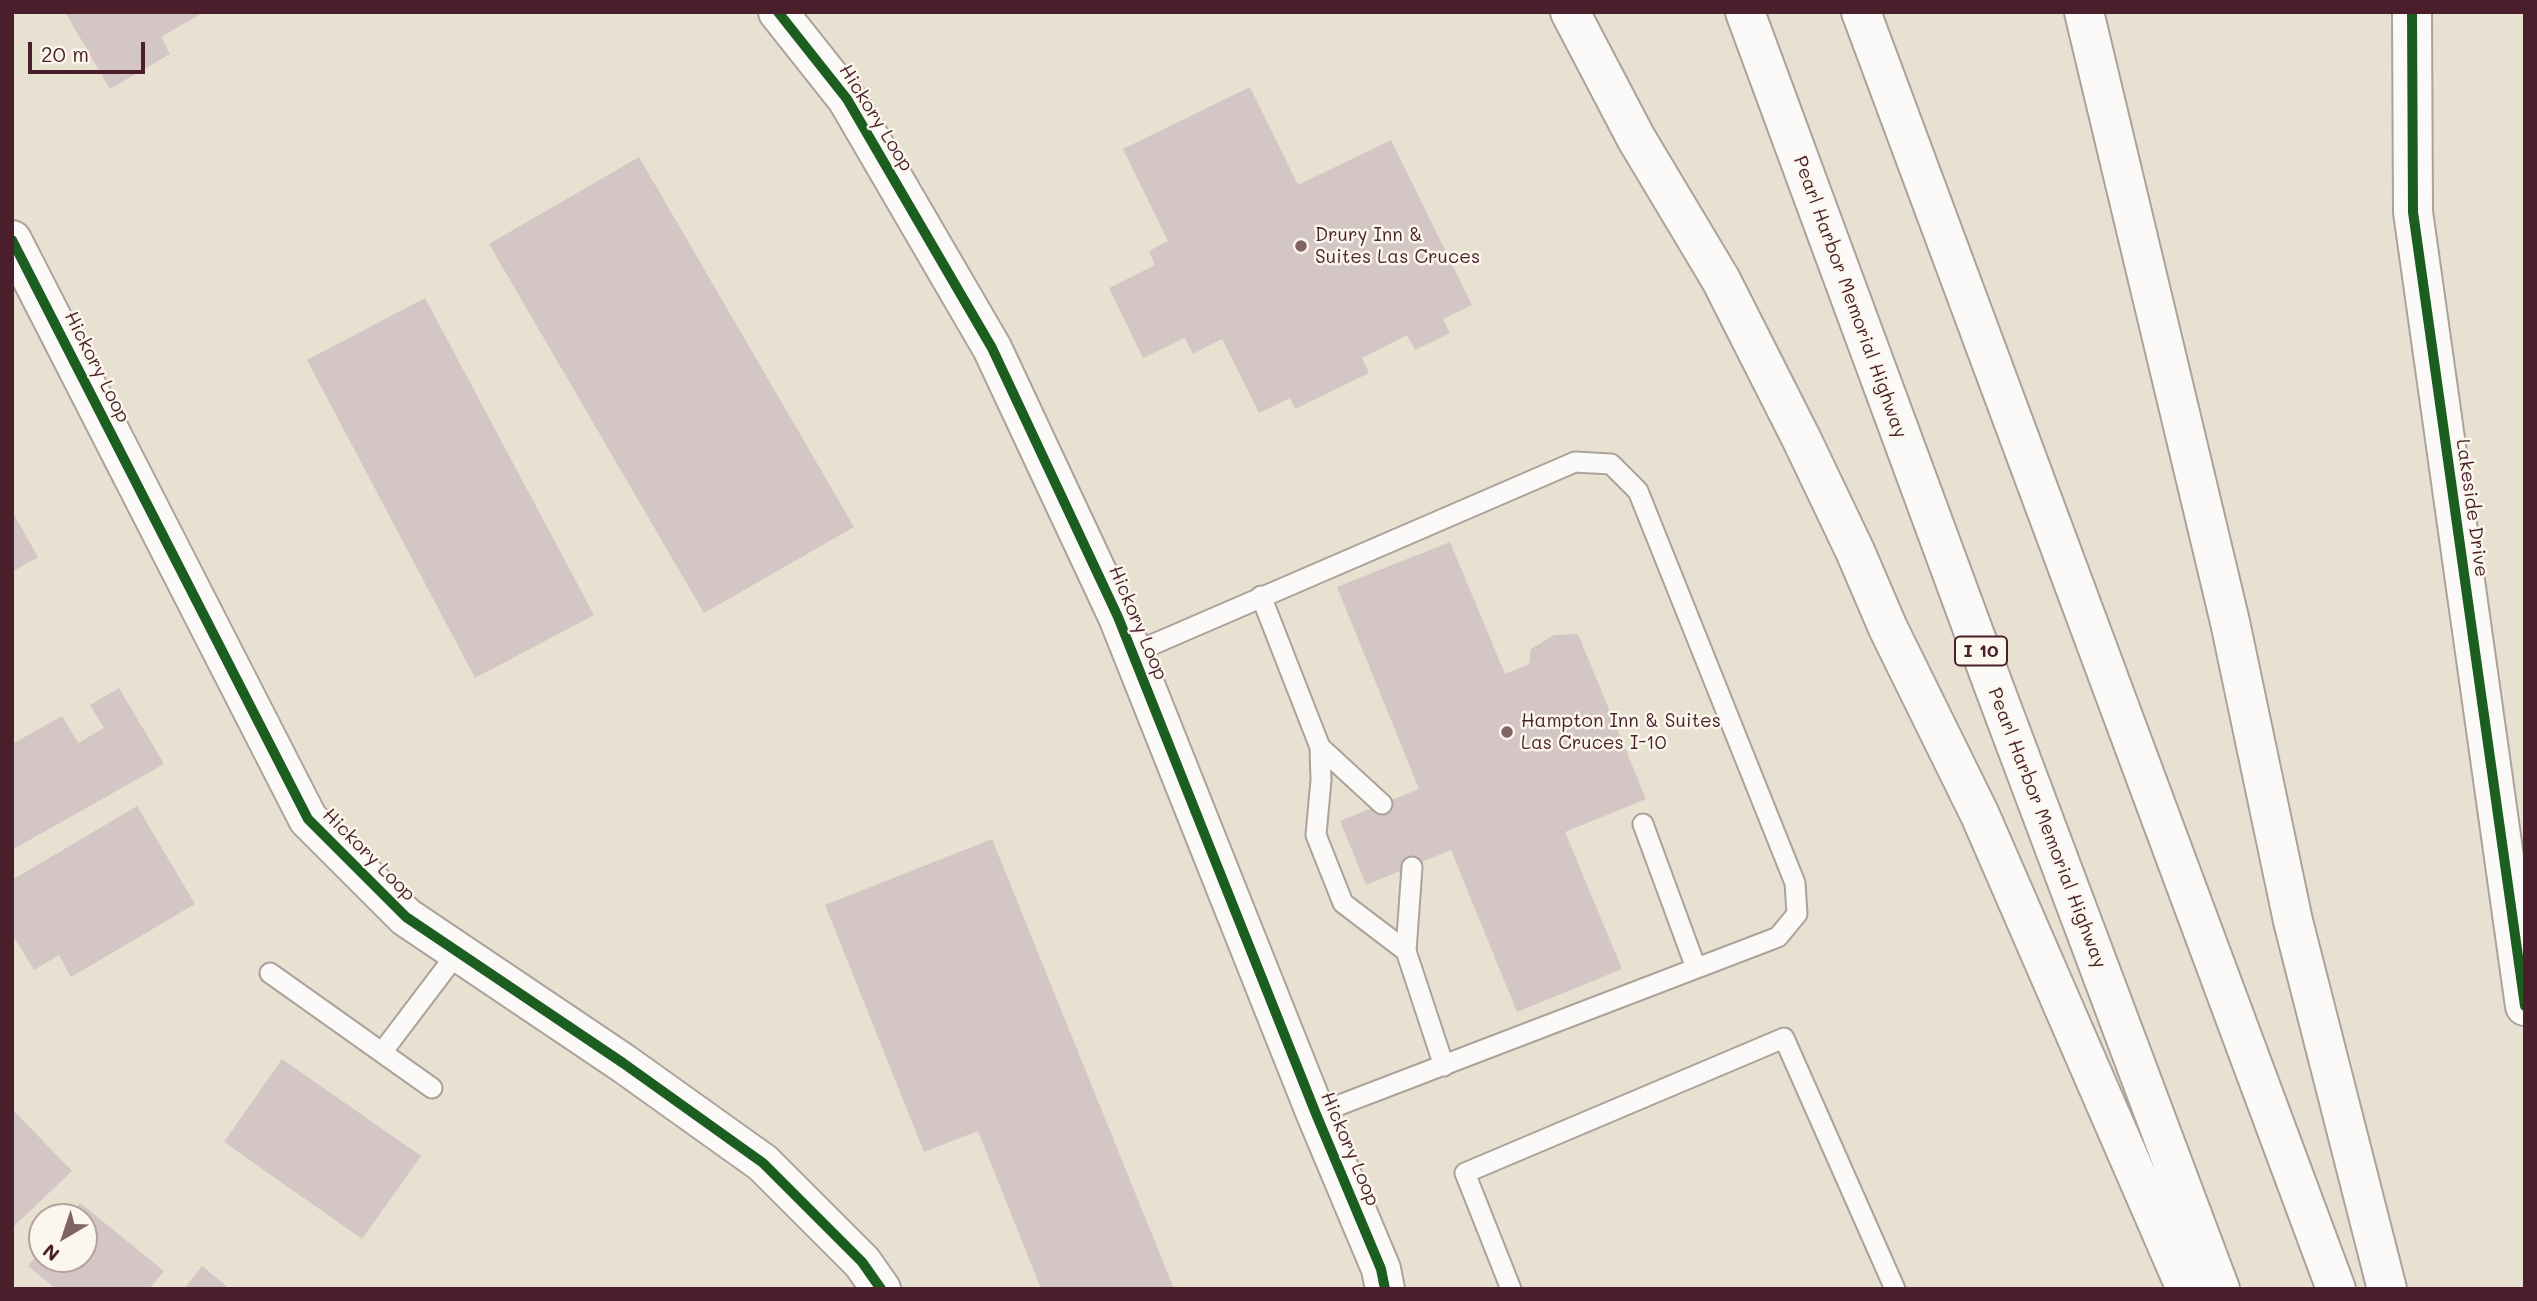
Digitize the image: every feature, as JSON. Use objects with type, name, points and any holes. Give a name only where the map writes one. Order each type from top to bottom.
[{"type":"main road","name":"Hickory Loop","points":[[778,12],[847,99],[992,348],[1133,653],[1316,1114],[1381,1269],[1385,1289]]},
{"type":"main road","points":[[1570,12],[1636,138],[1721,280],[1856,551],[1888,628],[1980,815],[2186,1289]]},
{"type":"main road","name":"Pearl Harbor Memorial Highway","points":[[1745,12],[2220,1289]]},
{"type":"main road","points":[[1861,12],[2336,1289]]},
{"type":"main road","points":[[2084,12],[2230,622],[2293,921],[2387,1289]]},
{"type":"main road","name":"Lakeside Drive","points":[[2412,12],[2413,212],[2525,1006]]},
{"type":"main road","name":"Hickory Loop","points":[[12,240],[308,819],[406,917],[623,1063],[763,1163],[862,1262],[881,1289]]},
{"type":"lane","points":[[1133,653],[1576,462],[1611,464],[1638,491],[1796,883],[1797,914],[1778,937],[1316,1114]]},
{"type":"lane","points":[[1261,596],[1320,747],[1321,780],[1316,835],[1343,903],[1406,951]]},
{"type":"lane","points":[[1320,747],[1382,804]]},
{"type":"lane","points":[[1643,824],[1696,968]]},
{"type":"lane","points":[[1412,867],[1406,951],[1444,1066]]},
{"type":"lane","points":[[383,1051],[458,952]]},
{"type":"lane","points":[[270,973],[432,1088]]},
{"type":"lane","points":[[1511,1289],[1465,1173],[1784,1038],[1895,1289]]},
{"type":"building","points":[[65,12],[204,12],[161,37],[170,54],[110,89]]},
{"type":"building","name":"Drury Inn & Suites Las Cruces","points":[[1250,87],[1298,185],[1391,140],[1472,305],[1443,319],[1450,333],[1415,350],[1407,335],[1362,358],[1369,373],[1295,409],[1290,398],[1259,413],[1222,339],[1193,354],[1185,338],[1143,358],[1109,288],[1155,265],[1149,251],[1168,241],[1123,149]]},
{"type":"building","points":[[639,157],[854,527],[704,613],[489,244]]},
{"type":"building","points":[[425,298],[594,615],[475,678],[307,360]]},
{"type":"building","points":[[12,511],[38,557],[12,572]]},
{"type":"building","name":"Hampton Inn & Suites Las Cruces I-10","points":[[1450,542],[1505,674],[1529,664],[1531,649],[1554,635],[1578,634],[1646,799],[1565,832],[1622,969],[1517,1012],[1451,850],[1366,885],[1340,821],[1419,789],[1337,587]]},
{"type":"building","points":[[119,688],[164,764],[12,850],[12,744],[62,716],[78,743],[104,728],[90,705]]},
{"type":"building","points":[[137,806],[195,904],[71,977],[59,955],[34,970],[12,934],[12,880]]},
{"type":"building","points":[[992,839],[1174,1289],[1041,1289],[978,1131],[924,1152],[825,905]]},
{"type":"building","points":[[282,1059],[421,1156],[362,1239],[224,1142]]},
{"type":"building","points":[[12,1109],[72,1171],[38,1203],[28,1203],[28,1213],[12,1228]]},
{"type":"building","points":[[98,1218],[164,1271],[149,1289],[56,1289],[37,1273],[98,1273]]},
{"type":"building","points":[[202,1266],[230,1289],[184,1289]]},
{"type":"cycle path","points":[[778,12],[847,99],[992,348],[1118,617],[1316,1114],[1381,1269],[1385,1289]]},
{"type":"cycle path","points":[[2412,12],[2413,212],[2525,1006]]},
{"type":"cycle path","points":[[12,240],[308,819],[406,917],[623,1063],[763,1163],[862,1262],[881,1289]]},
{"type":"place","name":"Drury Inn & Suites Las Cruces","points":[[1301,246]]},
{"type":"place","name":"Hampton Inn & Suites Las Cruces I-10","points":[[1507,732]]}]
